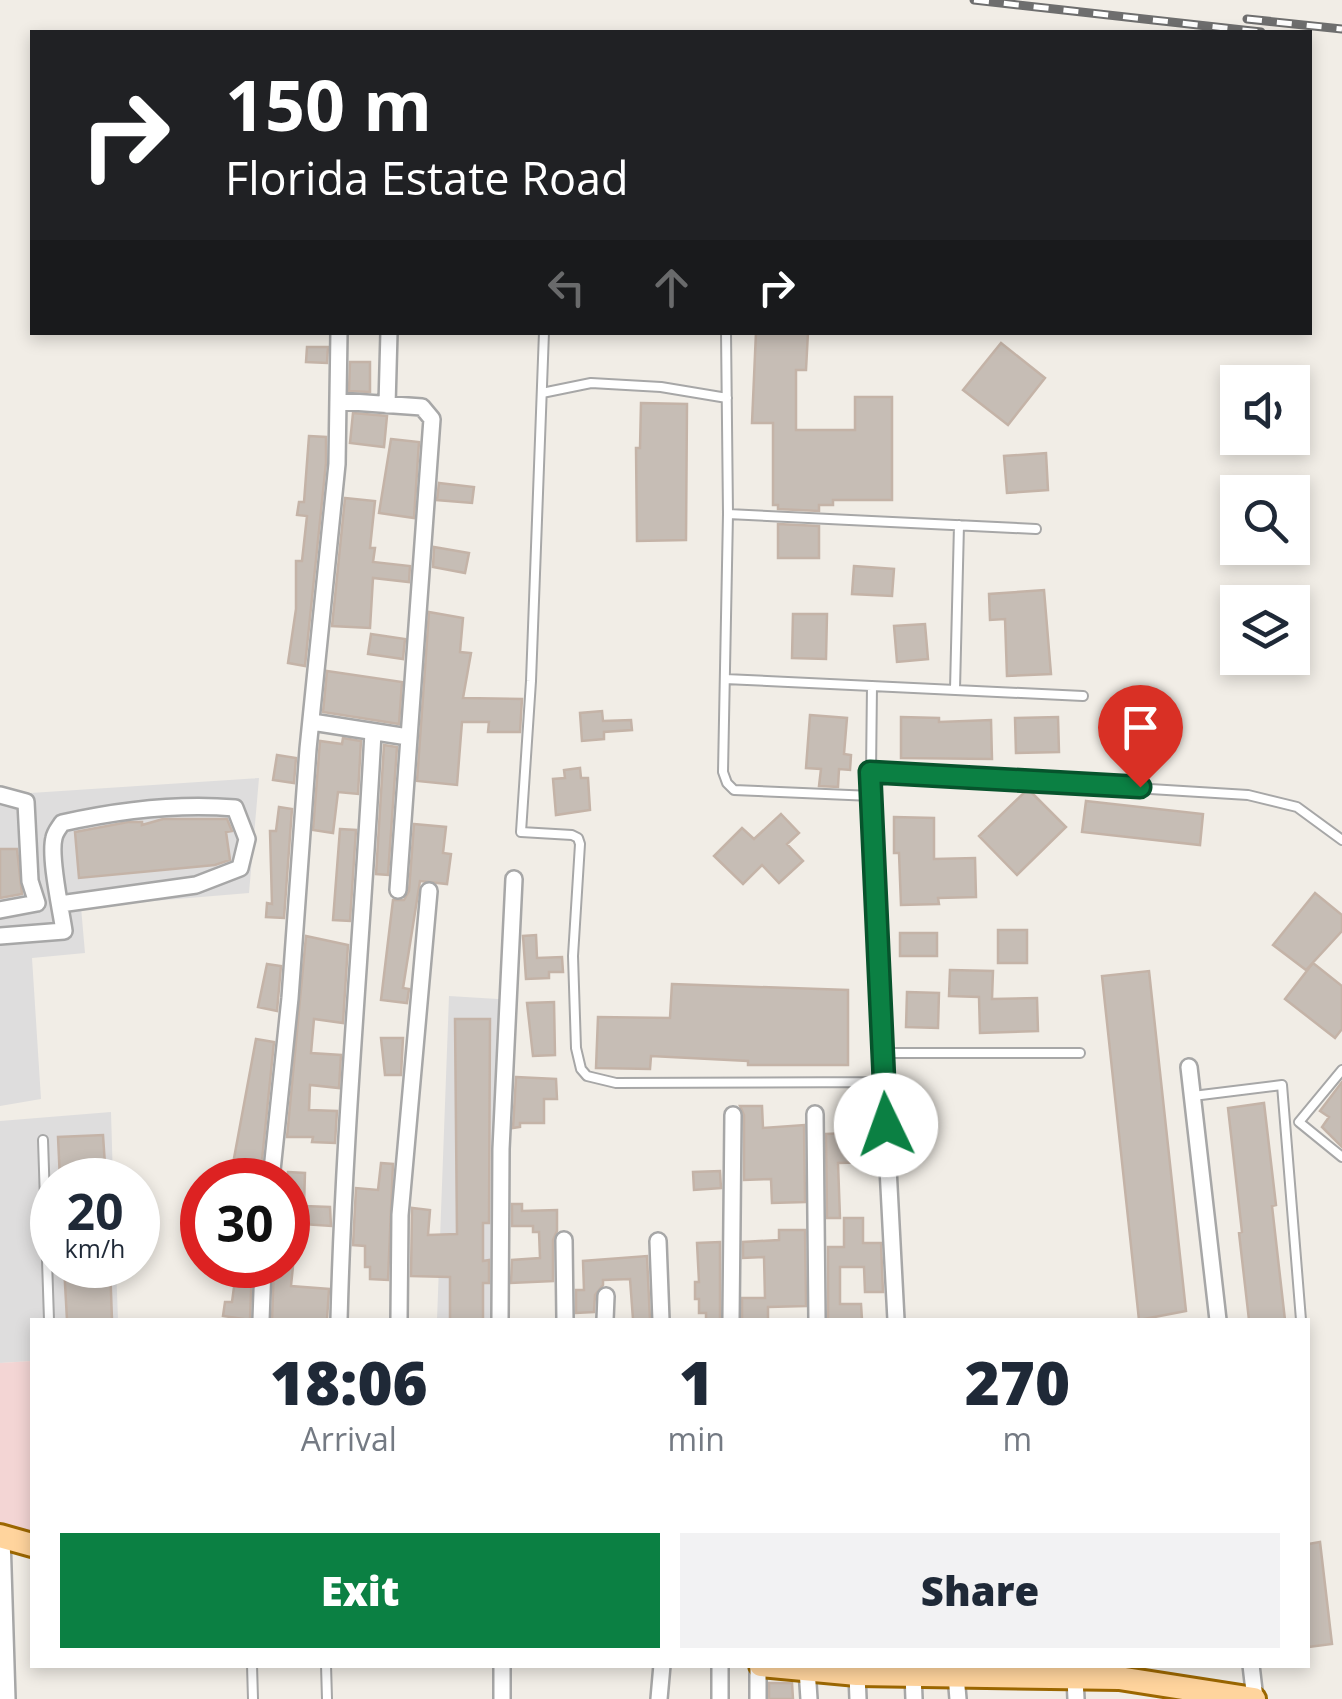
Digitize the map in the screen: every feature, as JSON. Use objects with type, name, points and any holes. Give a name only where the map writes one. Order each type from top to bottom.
[{"type":"main road","points":[[1,1537],[30,1545]]},
{"type":"main road","points":[[819,1668],[857,1674],[906,1671],[969,1679],[1071,1680],[1119,1671],[1255,1699]]},
{"type":"street","points":[[273,1158],[337,464],[339,335]]},
{"type":"street","points":[[387,405],[389,335]]},
{"type":"street","points":[[338,402],[422,408],[432,419],[398,890]]},
{"type":"street","points":[[312,722],[408,737]]},
{"type":"street","points":[[339,1318],[350,1051],[365,885],[373,732]]},
{"type":"street","points":[[0,795],[26,802],[30,881],[37,903],[0,910]]},
{"type":"street","points":[[0,936],[64,931],[60,904],[54,838],[62,823],[112,812],[195,804],[235,808],[247,839],[240,868],[196,885],[60,904]]},
{"type":"street","points":[[500,1318],[501,1149],[514,879]]},
{"type":"street","points":[[399,1318],[400,1215],[429,891]]},
{"type":"street","points":[[1189,1067],[1218,1318]]},
{"type":"street","points":[[884,1087],[896,1318]]},
{"type":"street","points":[[815,1114],[817,1318]]},
{"type":"street","points":[[731,1318],[733,1116]]},
{"type":"street","points":[[564,1240],[565,1318]]},
{"type":"street","points":[[658,1240],[661,1318]]},
{"type":"street","points":[[261,1318],[262,1288]]},
{"type":"street","points":[[605,1318],[606,1296]]},
{"type":"street","points":[[1,1537],[7,1699]]},
{"type":"street","points":[[502,1668],[502,1699]]},
{"type":"street","points":[[659,1699],[662,1668]]},
{"type":"street","points":[[720,1668],[720,1699]]},
{"type":"street","points":[[758,1699],[759,1668]]},
{"type":"street","points":[[809,1699],[819,1668]]},
{"type":"street","points":[[1251,1668],[1255,1699]]},
{"type":"street","points":[[906,1671],[914,1699]]},
{"type":"street","points":[[857,1674],[858,1699]]},
{"type":"lane","points":[[544,335],[532,681],[522,832],[572,835],[580,844],[574,956],[576,1048],[581,1069],[596,1080],[884,1087],[870,772],[872,686]]},
{"type":"lane","points":[[726,335],[728,514],[722,772],[734,790],[872,796]]},
{"type":"lane","points":[[542,392],[590,383],[660,387],[727,398]]},
{"type":"lane","points":[[728,514],[1036,529]]},
{"type":"lane","points":[[955,690],[958,526]]},
{"type":"lane","points":[[724,679],[1083,696]]},
{"type":"lane","points":[[870,772],[1248,796],[1298,807],[1342,840]]},
{"type":"lane","points":[[883,1053],[1080,1053]]},
{"type":"lane","points":[[1342,1070],[1300,1122],[1342,1156]]},
{"type":"lane","points":[[1192,1096],[1282,1085],[1301,1318]]},
{"type":"lane","points":[[43,1140],[50,1318]]},
{"type":"lane","points":[[252,1668],[253,1699]]},
{"type":"lane","points":[[326,1668],[326,1699]]},
{"type":"shaded area","points":[[259,778],[249,893],[81,907],[85,953],[32,958],[41,1099],[0,1106],[0,795]]},
{"type":"shaded area","points":[[449,996],[512,1000],[503,1318],[437,1318]]},
{"type":"shaded area","points":[[111,1112],[112,1158],[30,1158],[30,1288],[117,1288],[118,1318],[30,1318],[30,1361],[0,1363],[0,1121]]},
{"type":"shaded area","points":[[30,1361],[30,1534],[0,1527],[0,1363]]},
{"type":"building","points":[[756,335],[808,335],[806,370],[796,370],[796,430],[855,430],[855,397],[892,397],[892,500],[833,500],[833,505],[819,505],[819,511],[778,509],[778,505],[773,505],[773,423],[752,423]]},
{"type":"building","points":[[1001,343],[1045,378],[1008,425],[963,390]]},
{"type":"building","points":[[307,347],[328,347],[327,363],[306,362]]},
{"type":"building","points":[[350,362],[370,362],[370,392],[349,391]]},
{"type":"building","points":[[641,403],[687,404],[686,540],[637,541],[636,448],[640,448]]},
{"type":"building","points":[[353,413],[387,416],[384,447],[350,443]]},
{"type":"building","points":[[309,436],[326,437],[326,463],[305,666],[288,663],[296,609],[296,561],[302,561],[307,516],[297,515],[299,502],[304,502]]},
{"type":"building","points":[[391,439],[419,442],[414,518],[379,513]]},
{"type":"building","points":[[1046,453],[1048,490],[1007,493],[1004,456]]},
{"type":"building","points":[[439,483],[474,487],[472,503],[437,500]]},
{"type":"building","points":[[345,498],[375,501],[370,548],[375,548],[373,562],[410,566],[409,582],[373,578],[370,628],[332,626]]},
{"type":"building","points":[[778,524],[819,526],[819,558],[778,558]]},
{"type":"building","points":[[434,547],[469,553],[465,573],[433,567]]},
{"type":"building","points":[[854,566],[894,569],[892,596],[852,594]]},
{"type":"building","points":[[1044,590],[1051,674],[1007,676],[1005,619],[990,620],[989,594]]},
{"type":"building","points":[[429,612],[463,618],[460,652],[471,653],[463,698],[522,699],[520,732],[488,732],[489,722],[462,722],[457,785],[417,781]]},
{"type":"building","points":[[793,614],[827,614],[826,659],[792,658]]},
{"type":"building","points":[[925,624],[928,659],[897,662],[894,626]]},
{"type":"building","points":[[371,634],[405,639],[403,659],[368,654]]},
{"type":"building","points":[[327,671],[402,682],[399,724],[323,712]]},
{"type":"building","points":[[602,711],[603,721],[631,720],[632,730],[604,732],[604,739],[582,741],[580,713]]},
{"type":"building","points":[[810,715],[847,718],[844,754],[851,755],[850,770],[839,769],[838,787],[819,786],[821,769],[806,768]]},
{"type":"building","points":[[901,717],[939,718],[939,722],[991,720],[992,759],[901,758]]},
{"type":"building","points":[[1058,717],[1059,752],[1016,753],[1015,718]]},
{"type":"building","points":[[343,738],[361,741],[358,794],[338,792],[333,833],[313,830],[320,741],[342,744]]},
{"type":"building","points":[[384,745],[397,747],[388,875],[376,874]]},
{"type":"building","points":[[277,755],[296,758],[294,783],[273,780]]},
{"type":"building","points":[[580,768],[581,778],[588,778],[590,810],[556,815],[553,779],[565,778],[564,770]]},
{"type":"building","points":[[1028,789],[1066,827],[1017,875],[979,836]]},
{"type":"building","points":[[1086,801],[1203,814],[1200,845],[1082,832]]},
{"type":"building","points":[[279,807],[292,809],[284,918],[266,917],[267,903],[272,904],[270,831],[276,831]]},
{"type":"building","points":[[781,814],[799,833],[787,844],[803,861],[779,883],[762,865],[743,884],[714,856],[742,828],[754,839]]},
{"type":"building","points":[[894,817],[934,818],[934,859],[975,858],[976,897],[938,898],[939,904],[901,905]]},
{"type":"building","points":[[163,819],[227,819],[232,831],[226,832],[230,860],[215,865],[79,878],[75,832]]},
{"type":"building","points":[[414,824],[446,827],[443,853],[451,854],[447,884],[420,881],[403,988],[409,989],[407,1003],[381,1000],[393,900],[404,900],[409,891]]},
{"type":"building","points":[[340,829],[356,830],[350,921],[333,920]]},
{"type":"building","points":[[0,849],[17,849],[22,894],[0,898]]},
{"type":"building","points":[[1315,893],[1342,915],[1342,931],[1306,970],[1273,945]]},
{"type":"building","points":[[998,930],[1027,930],[1027,963],[998,963]]},
{"type":"building","points":[[900,933],[937,933],[937,956],[900,956]]},
{"type":"building","points":[[536,935],[537,958],[562,957],[563,972],[549,972],[549,978],[526,979],[523,936]]},
{"type":"building","points":[[306,936],[348,945],[343,1023],[314,1019],[311,1053],[341,1055],[339,1088],[310,1085],[309,1110],[337,1111],[335,1143],[312,1142],[313,1137],[287,1137]]},
{"type":"building","points":[[1313,963],[1342,986],[1342,1029],[1335,1038],[1285,999]]},
{"type":"building","points":[[267,964],[281,966],[277,1011],[258,1007]]},
{"type":"building","points":[[950,970],[993,971],[992,999],[1037,998],[1038,1031],[980,1033],[979,997],[949,996]]},
{"type":"building","points":[[1149,971],[1186,1311],[1139,1318],[1102,976]]},
{"type":"building","points":[[672,984],[848,990],[848,1065],[748,1065],[748,1061],[651,1056],[650,1069],[596,1068],[598,1017],[670,1018]]},
{"type":"building","points":[[907,992],[939,993],[938,1028],[906,1027]]},
{"type":"building","points":[[554,1002],[555,1055],[533,1056],[527,1003]]},
{"type":"building","points":[[455,1019],[490,1019],[489,1223],[483,1223],[483,1261],[489,1260],[489,1283],[483,1283],[483,1318],[450,1318],[450,1277],[411,1276],[412,1208],[430,1210],[428,1235],[457,1234]]},
{"type":"building","points":[[381,1038],[403,1038],[401,1075],[385,1075]]},
{"type":"building","points":[[256,1039],[274,1042],[262,1158],[234,1158]]},
{"type":"building","points":[[516,1077],[556,1079],[557,1099],[544,1099],[544,1123],[520,1123],[520,1127],[513,1128]]},
{"type":"building","points":[[1342,1082],[1342,1147],[1322,1127],[1329,1117],[1320,1111]]},
{"type":"building","points":[[1264,1103],[1285,1318],[1249,1318],[1228,1108]]},
{"type":"building","points":[[740,1106],[762,1106],[763,1128],[804,1125],[805,1202],[772,1203],[771,1179],[744,1180],[744,1115]]},
{"type":"building","points":[[875,1132],[876,1162],[838,1163],[840,1218],[827,1218],[826,1134]]},
{"type":"building","points":[[103,1135],[105,1158],[59,1158],[58,1137]]},
{"type":"building","points":[[381,1163],[393,1164],[388,1280],[370,1279],[370,1267],[365,1267],[365,1246],[353,1245],[356,1188],[378,1190]]},
{"type":"building","points":[[720,1171],[721,1188],[694,1190],[693,1172]]},
{"type":"building","points":[[512,1204],[522,1204],[522,1211],[557,1210],[553,1281],[511,1283],[512,1260],[540,1258],[539,1232],[533,1232],[533,1226],[512,1226]]},
{"type":"building","points":[[310,1206],[330,1207],[331,1226],[310,1225]]},
{"type":"building","points":[[844,1218],[863,1218],[863,1243],[881,1243],[883,1292],[865,1292],[864,1267],[840,1267],[840,1304],[861,1304],[862,1318],[828,1318],[828,1247],[844,1247]]},
{"type":"building","points":[[779,1230],[805,1230],[806,1306],[768,1307],[768,1318],[742,1318],[742,1298],[765,1298],[764,1257],[743,1258],[743,1242],[779,1240]]},
{"type":"building","points":[[720,1242],[720,1318],[706,1318],[706,1313],[699,1313],[699,1299],[695,1299],[695,1282],[699,1282],[697,1243]]},
{"type":"building","points":[[647,1256],[650,1318],[633,1318],[630,1279],[603,1280],[595,1295],[594,1312],[576,1313],[576,1290],[584,1290],[583,1261]]},
{"type":"building","points":[[65,1288],[111,1288],[112,1318],[67,1318]]},
{"type":"building","points":[[234,1288],[251,1288],[250,1318],[223,1316],[225,1302],[232,1302]]},
{"type":"building","points":[[273,1288],[329,1289],[327,1318],[272,1318]]},
{"type":"building","points":[[1320,1542],[1332,1644],[1310,1647],[1310,1544]]},
{"type":"building","points":[[769,1683],[792,1683],[793,1699],[769,1699]]},
{"type":"railway","points":[[974,0],[1243,30]]},
{"type":"railway","points":[[1247,19],[1342,29]]},
{"type":"route","points":[[886,1125],[870,772],[1140,787]]}]
